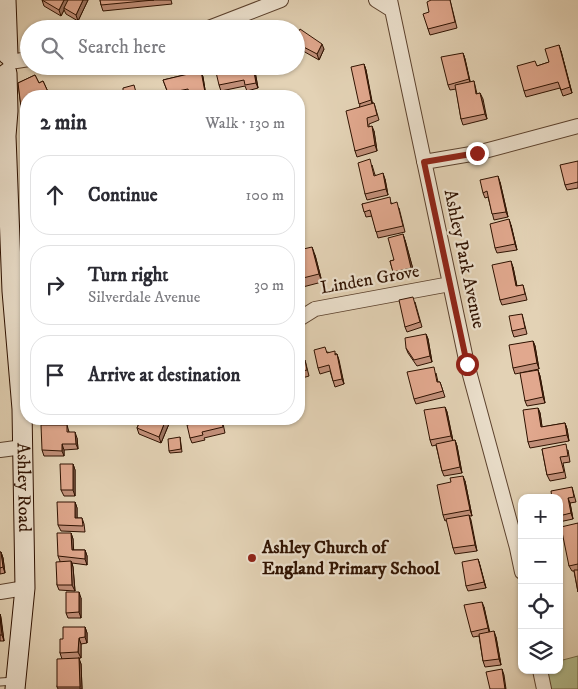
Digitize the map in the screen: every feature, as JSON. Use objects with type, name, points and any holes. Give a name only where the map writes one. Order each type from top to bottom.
[{"type":"main road","name":"Ashley Road","points":[[0,21],[6,1]]},
{"type":"main road","name":"Ashley Road","points":[[6,1],[9,63],[6,136],[12,291],[20,385]]},
{"type":"main road","name":"Ashley Road","points":[[0,108],[6,136]]},
{"type":"main road","name":"Ashley Road","points":[[10,684],[26,588],[22,425]]},
{"type":"street","points":[[229,20],[281,0]]},
{"type":"street","name":"Ashley Park Avenue","points":[[376,0],[391,5],[467,364],[518,553]]},
{"type":"street","points":[[424,162],[477,153],[578,126]]},
{"type":"street","name":"Linden Grove","points":[[305,315],[315,309],[450,284]]},
{"type":"street","points":[[0,450],[23,447]]},
{"type":"street","points":[[0,592],[26,588]]},
{"type":"street","points":[[541,674],[544,689]]},
{"type":"green space","points":[[578,656],[578,689],[542,689],[540,674],[563,674],[563,660]]},
{"type":"building","points":[[42,0],[64,0],[59,10]]},
{"type":"building","points":[[68,0],[83,0],[76,15],[64,8]]},
{"type":"building","points":[[100,0],[154,0],[101,5]]},
{"type":"building","points":[[431,0],[450,0],[455,22],[428,29],[423,14],[429,12],[427,2]]},
{"type":"building","points":[[305,32],[322,44],[317,54],[305,48]]},
{"type":"building","points":[[559,45],[570,87],[561,90],[558,82],[524,91],[517,66],[535,61],[537,66],[549,62],[545,49]]},
{"type":"building","points":[[463,53],[469,79],[448,85],[441,57]]},
{"type":"building","points":[[364,64],[371,100],[359,104],[351,67]]},
{"type":"building","points":[[35,75],[39,83],[43,81],[47,90],[20,90],[20,99],[18,83]]},
{"type":"building","points":[[184,75],[202,75],[205,90],[167,90],[163,80]]},
{"type":"building","points":[[217,75],[255,75],[256,83],[245,85],[244,80],[219,85]]},
{"type":"building","points":[[474,81],[476,94],[480,93],[485,114],[461,119],[455,85]]},
{"type":"building","points":[[134,85],[135,90],[123,90],[123,88]]},
{"type":"building","points":[[374,103],[377,115],[367,118],[368,127],[372,126],[375,145],[355,151],[346,111]]},
{"type":"building","points":[[370,159],[374,176],[383,173],[386,189],[365,194],[358,163]]},
{"type":"building","points":[[578,161],[578,182],[565,185],[560,165]]},
{"type":"building","points":[[498,176],[506,212],[492,214],[487,191],[483,193],[480,180]]},
{"type":"building","points":[[390,197],[391,204],[397,202],[403,226],[376,232],[370,210],[364,212],[362,204]]},
{"type":"building","points":[[509,219],[515,244],[495,248],[490,224]]},
{"type":"building","points":[[403,234],[411,268],[393,272],[390,261],[394,260],[388,238]]},
{"type":"building","points":[[312,247],[319,274],[305,278],[305,249]]},
{"type":"building","points":[[511,261],[516,286],[523,285],[525,294],[500,300],[492,265]]},
{"type":"building","points":[[413,297],[420,322],[405,327],[399,300]]},
{"type":"building","points":[[522,314],[525,328],[512,331],[509,316]]},
{"type":"building","points":[[426,334],[430,356],[414,360],[406,348],[405,338]]},
{"type":"building","points":[[533,341],[537,363],[513,368],[509,345]]},
{"type":"building","points":[[325,347],[327,353],[335,351],[335,355],[337,354],[342,379],[333,381],[329,365],[318,368],[314,350]]},
{"type":"building","points":[[434,367],[437,382],[440,382],[443,391],[414,399],[407,372]]},
{"type":"building","points":[[538,370],[543,397],[525,401],[520,373]]},
{"type":"building","points":[[445,407],[451,436],[430,440],[424,410]]},
{"type":"building","points":[[538,408],[541,427],[565,423],[567,435],[528,442],[523,410]]},
{"type":"building","points":[[41,425],[67,425],[67,432],[75,432],[76,444],[62,444],[62,451],[42,450]]},
{"type":"building","points":[[138,425],[164,425],[159,437],[137,428]]},
{"type":"building","points":[[187,425],[222,425],[223,427],[202,432],[203,435],[190,438]]},
{"type":"building","points":[[180,437],[181,449],[169,451],[168,439]]},
{"type":"building","points":[[455,440],[460,467],[442,471],[436,444]]},
{"type":"building","points":[[566,444],[568,456],[560,457],[564,472],[547,475],[542,449]]},
{"type":"building","points":[[60,464],[73,464],[73,490],[61,490]]},
{"type":"building","points":[[463,476],[470,510],[443,515],[437,485],[451,482],[450,478]]},
{"type":"building","points":[[572,487],[574,497],[568,498],[571,513],[563,515],[563,494],[551,494],[551,491]]},
{"type":"building","points":[[57,502],[75,502],[75,518],[82,518],[83,526],[58,525]]},
{"type":"building","points":[[469,515],[475,545],[453,548],[446,519]]},
{"type":"building","points":[[578,523],[578,564],[569,566],[563,537],[563,527]]},
{"type":"building","points":[[57,533],[71,533],[72,550],[85,550],[85,559],[58,556]]},
{"type":"building","points":[[0,552],[3,567],[0,568]]},
{"type":"building","points":[[478,559],[484,582],[466,586],[462,562]]},
{"type":"building","points":[[71,561],[72,585],[57,585],[56,562]]},
{"type":"building","points":[[574,570],[578,570],[578,592]]},
{"type":"building","points":[[66,592],[79,592],[79,612],[66,613]]},
{"type":"building","points":[[482,602],[488,628],[471,632],[464,605]]},
{"type":"building","points":[[0,618],[2,635],[0,635]]},
{"type":"building","points":[[63,627],[85,627],[85,637],[79,638],[78,652],[60,653],[60,639],[63,639]]},
{"type":"building","points":[[494,631],[499,659],[483,661],[479,634]]},
{"type":"building","points":[[79,658],[80,687],[57,687],[57,659]]},
{"type":"building","points":[[502,669],[505,689],[490,689],[486,672]]},
{"type":"place","name":"Ashley Church of England Primary School","points":[[252,558]]},
{"type":"route","points":[[467,364],[424,162],[477,153]]}]
